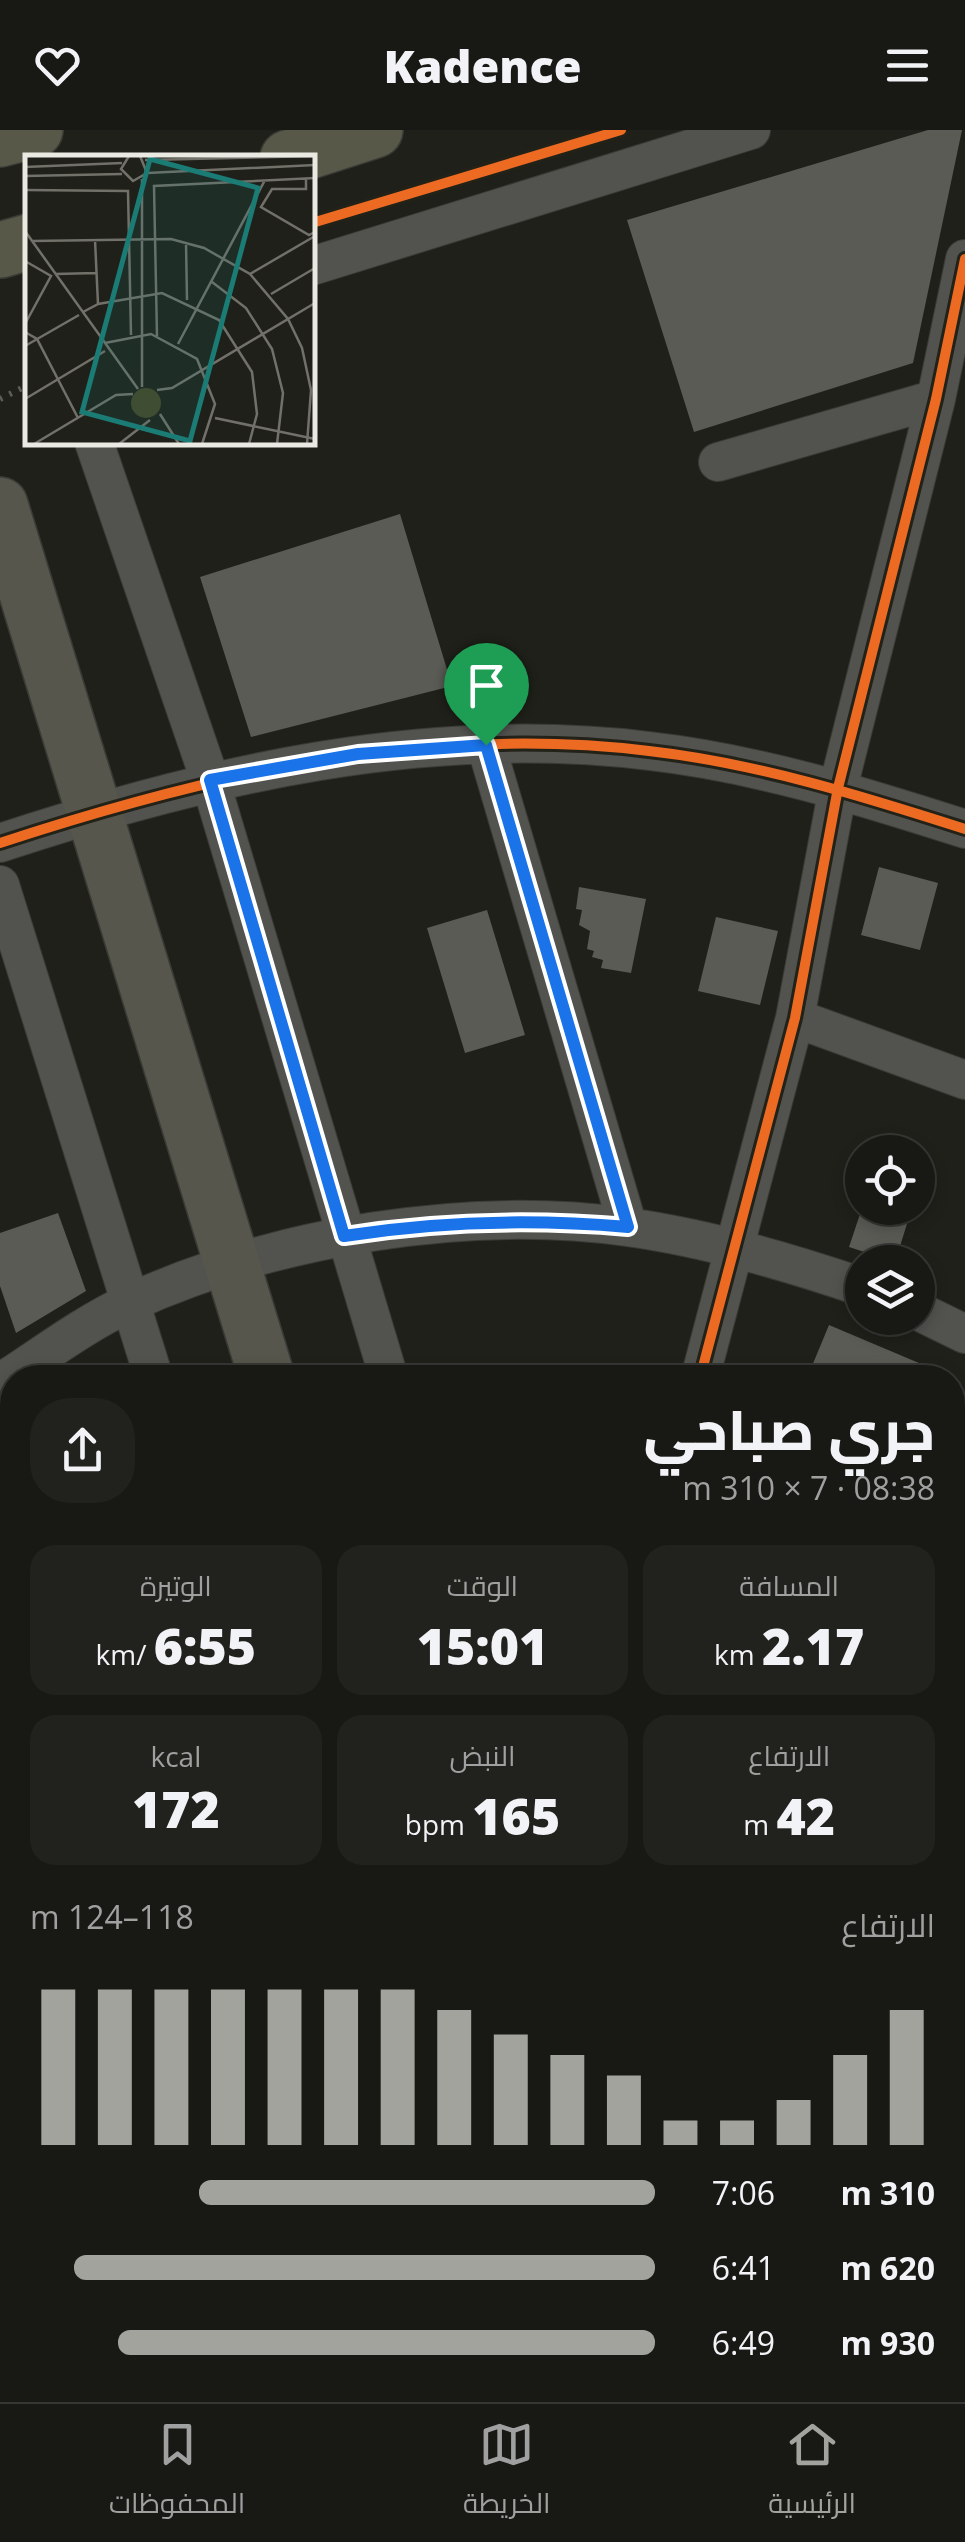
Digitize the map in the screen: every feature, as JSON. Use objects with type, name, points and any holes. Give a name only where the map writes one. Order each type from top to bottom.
[{"type":"main road","points":[[0,139],[35,130]]},
{"type":"main road","points":[[297,155],[376,130]]},
{"type":"main road","points":[[0,233],[0,252],[25,243]]},
{"type":"street","points":[[315,265],[751,130]]},
{"type":"street","points":[[703,1365],[795,1018],[838,788],[936,399],[965,259]]},
{"type":"street","points":[[718,462],[936,399]]},
{"type":"street","points":[[95,445],[210,780],[385,1365]]},
{"type":"street","points":[[0,504],[262,1365]]},
{"type":"street","points":[[486,745],[628,1227]]},
{"type":"street","points":[[0,842],[210,780],[358,754],[486,745],[650,750],[838,788],[965,829]]},
{"type":"street","points":[[0,885],[149,1365]]},
{"type":"street","points":[[795,1018],[965,1080]]},
{"type":"street","points":[[28,1365],[128,1304],[231,1267],[344,1236],[396,1228],[505,1222],[628,1227],[734,1247],[845,1282]]},
{"type":"street","points":[[935,1319],[965,1334]]},
{"type":"path","points":[[0,389],[25,380]]},
{"type":"path","points":[[0,399],[25,386]]},
{"type":"building","points":[[928,130],[962,130],[913,363],[694,432],[627,220]]},
{"type":"building","points":[[400,514],[452,686],[251,737],[200,577]]},
{"type":"building","points":[[879,867],[938,883],[920,950],[861,935]]},
{"type":"building","points":[[579,887],[646,899],[631,973],[601,968],[603,960],[592,957],[594,951],[587,949],[590,931],[579,925],[582,910],[576,909]]},
{"type":"building","points":[[487,910],[525,1035],[465,1053],[427,928]]},
{"type":"building","points":[[716,917],[778,931],[760,1005],[698,991]]},
{"type":"building","points":[[58,1213],[86,1291],[16,1333],[0,1286],[0,1233]]},
{"type":"building","points":[[856,1225],[907,1225],[900,1245],[850,1245]]},
{"type":"building","points":[[829,1325],[924,1365],[812,1365]]},
{"type":"cycle path","points":[[315,222],[621,130]]},
{"type":"cycle path","points":[[703,1365],[795,1018],[838,788],[936,399],[965,259]]},
{"type":"cycle path","points":[[0,843],[239,776],[401,750],[483,744],[566,744],[689,756],[808,782],[965,829]]},
{"type":"route","points":[[486,745],[628,1227],[505,1222],[396,1228],[344,1236],[210,780],[272,766],[358,754],[486,745]]}]
